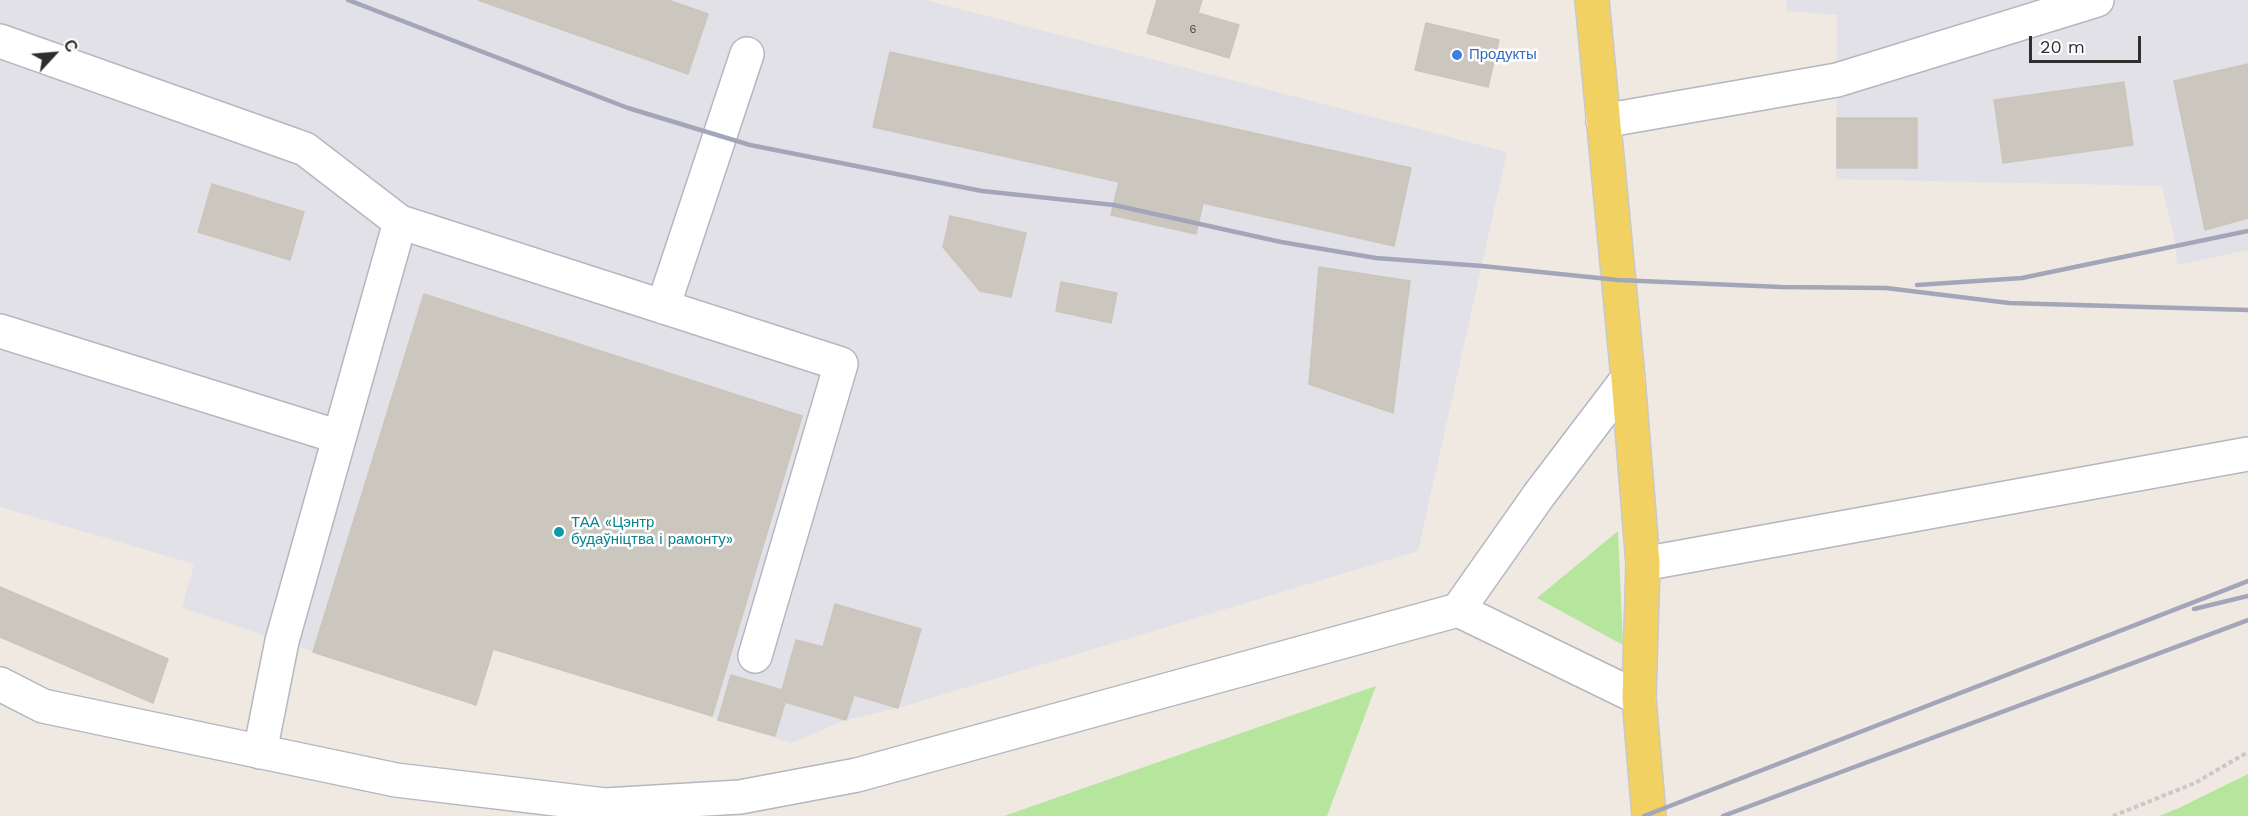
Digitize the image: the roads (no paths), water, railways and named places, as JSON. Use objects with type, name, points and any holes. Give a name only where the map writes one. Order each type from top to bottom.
[{"type":"main road","points":[[1592,0],[1628,378],[1643,564],[1639,698],[1649,816]]},
{"type":"street","points":[[1603,121],[1837,80],[2097,0]]},
{"type":"street","points":[[0,41],[305,149],[400,222],[841,364],[755,656]]},
{"type":"street","points":[[663,307],[747,54]]},
{"type":"street","points":[[260,752],[282,641],[400,222]]},
{"type":"street","points":[[0,331],[339,437]]},
{"type":"street","points":[[0,684],[43,706],[396,780],[605,805],[740,797],[857,775],[1458,610],[1539,495],[1628,378]]},
{"type":"street","points":[[1643,564],[2248,454]]},
{"type":"street","points":[[1458,610],[1639,698]]},
{"type":"railway","points":[[348,0],[628,108],[750,145],[982,191],[1114,205],[1281,242],[1376,258],[1618,280],[1781,287],[1886,288],[2009,303],[2248,310]]},
{"type":"railway","points":[[1917,285],[2022,278],[2248,231]]},
{"type":"railway","points":[[1644,816],[2248,581]]},
{"type":"railway","points":[[2194,609],[2248,596]]},
{"type":"railway","points":[[1723,816],[2248,620]]},
{"type":"place","name":"Продукты","points":[[1457,55]]},
{"type":"place","name":"ТАА «Цэнтр будаўніцтва і рамонту»","points":[[559,532]]}]
